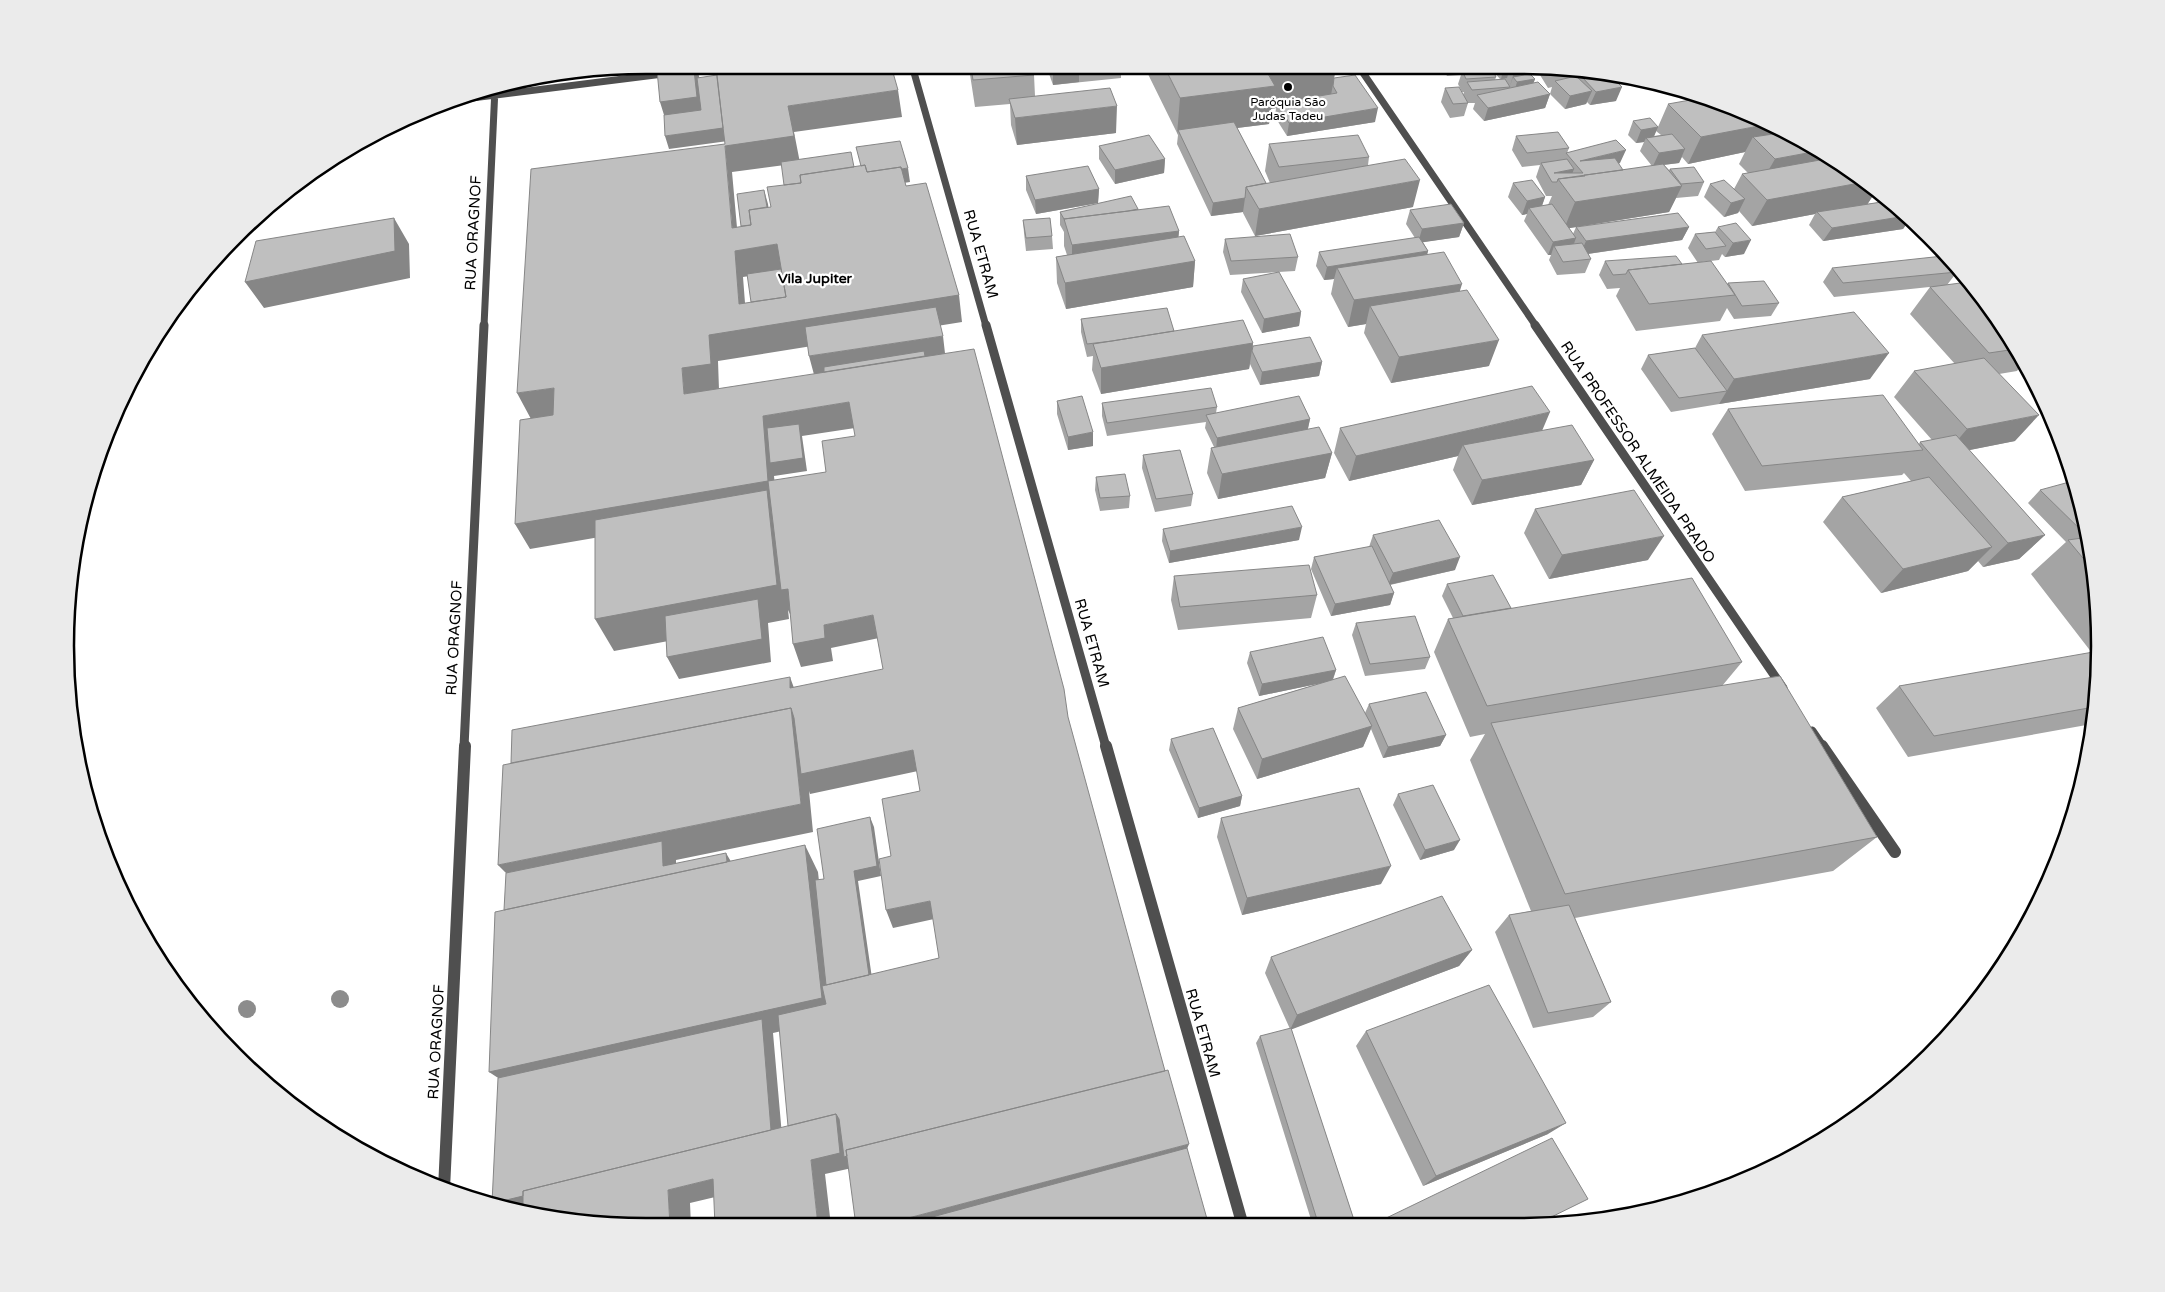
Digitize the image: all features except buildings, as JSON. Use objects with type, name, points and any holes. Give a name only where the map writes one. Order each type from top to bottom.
[{"type":"street","points":[[518,89],[660,74]]},
{"type":"street","name":"RUA ETRAM","points":[[914,74],[1241,1218]]},
{"type":"street","name":"RUA PROFESSOR ALMEIDA PRADO","points":[[1364,74],[1789,697]]},
{"type":"street","name":"RUA ORAGNOF","points":[[444,1181],[494,94]]},
{"type":"street","points":[[1806,721],[1895,852]]},
{"type":"place","name":"Paróquia São Judas Tadeu","points":[[1288,87]]},
{"type":"district","name":"Vila Jupiter","points":[[815,278]]}]
